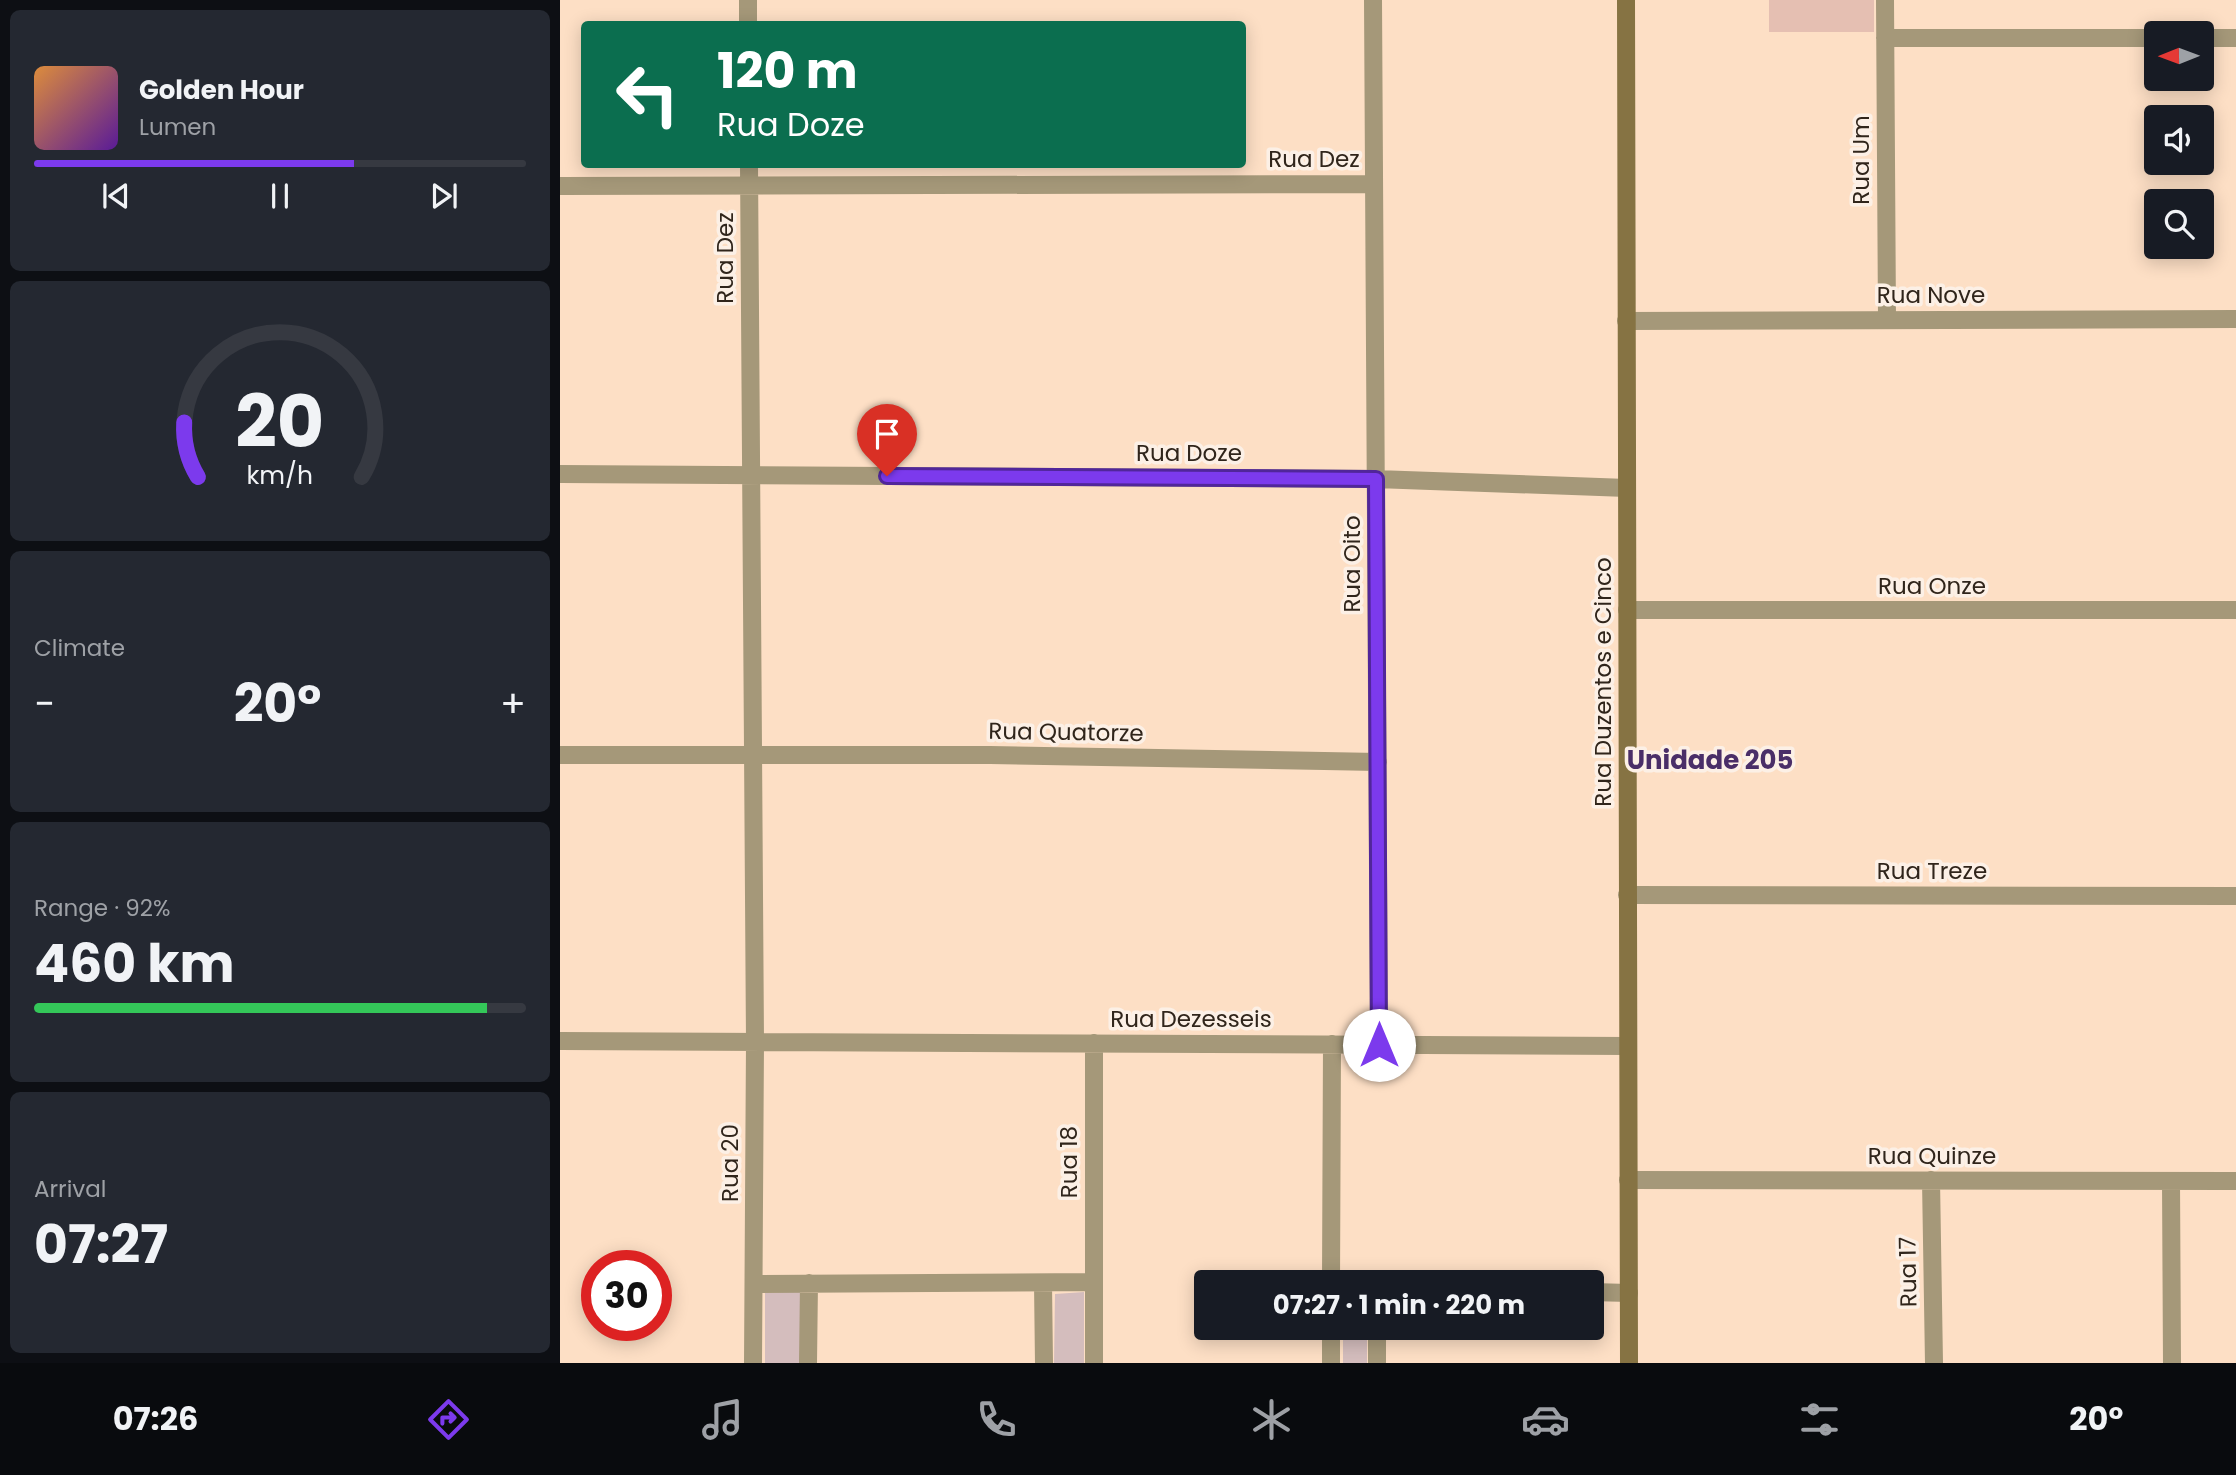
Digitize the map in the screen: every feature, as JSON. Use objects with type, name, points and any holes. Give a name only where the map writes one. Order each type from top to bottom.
[{"type":"street","points":[[748,0],[748,21]]},
{"type":"street","name":"Rua Oito","points":[[1373,0],[1379,1045]]},
{"type":"street","name":"Rua Duzentos e Cinco","points":[[1626,0],[1629,1363]]},
{"type":"street","name":"Rua Um","points":[[1885,0],[1887,320]]},
{"type":"street","points":[[1885,38],[2144,38]]},
{"type":"street","points":[[2214,38],[2236,38]]},
{"type":"street","name":"Rua Dez","points":[[749,168],[751,475]]},
{"type":"street","name":"Rua Dez","points":[[560,186],[1374,184]]},
{"type":"street","name":"Rua Nove","points":[[1626,321],[2236,319]]},
{"type":"street","name":"Rua Doze","points":[[560,474],[1376,479],[1627,488]]},
{"type":"street","points":[[751,475],[755,1042]]},
{"type":"street","name":"Rua Onze","points":[[1627,610],[2236,610]]},
{"type":"street","name":"Rua Quatorze","points":[[560,755],[990,755],[1377,762]]},
{"type":"street","name":"Rua Treze","points":[[1627,895],[2236,896]]},
{"type":"street","name":"Rua Dezesseis","points":[[560,1041],[1628,1046]]},
{"type":"street","name":"Rua 20","points":[[753,1363],[755,1042]]},
{"type":"street","name":"Rua 18","points":[[1094,1043],[1094,1363]]},
{"type":"street","points":[[1331,1270],[1332,1044]]},
{"type":"street","name":"Rua Quinze","points":[[1628,1180],[2236,1181]]},
{"type":"street","name":"Rua 17","points":[[1931,1180],[1934,1363]]},
{"type":"street","points":[[2171,1181],[2172,1363]]},
{"type":"street","points":[[754,1284],[1094,1282]]},
{"type":"street","points":[[808,1283],[808,1363]]},
{"type":"street","points":[[1044,1283],[1044,1363]]},
{"type":"street","points":[[1604,1292],[1629,1293]]},
{"type":"street","points":[[1331,1340],[1331,1363]]},
{"type":"street","points":[[1377,1340],[1377,1363]]},
{"type":"shaded area","points":[[800,1291],[800,1363],[765,1363],[765,1293]]},
{"type":"shaded area","points":[[1084,1292],[1084,1363],[1054,1363],[1055,1294]]},
{"type":"shaded area","points":[[1343,1340],[1367,1340],[1367,1363],[1343,1363]]},
{"type":"building","points":[[1769,0],[1874,0],[1874,32],[1769,32]]},
{"type":"district","name":"Unidade 205","points":[[1710,760]]},
{"type":"route","points":[[887,476],[1376,479],[1379,1045]]}]
